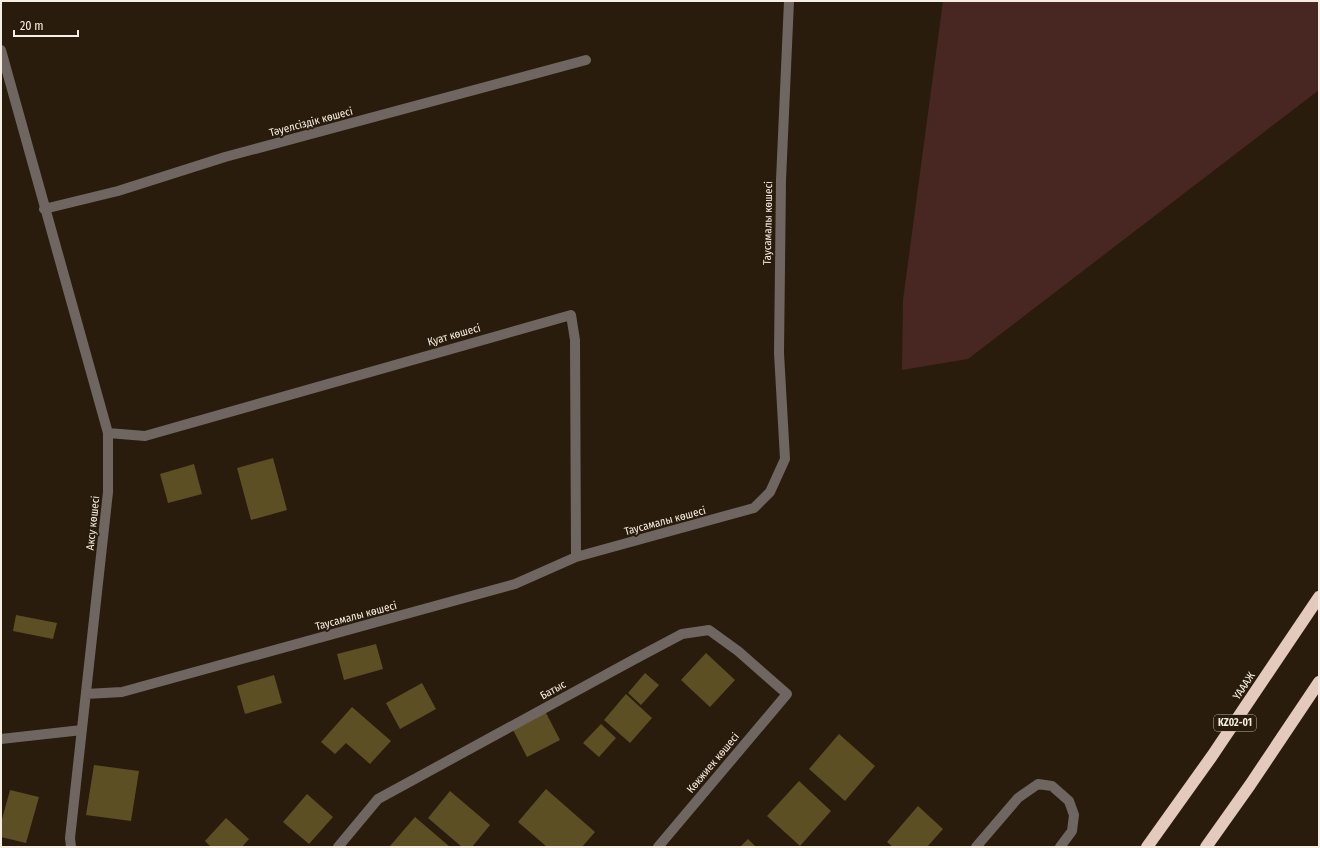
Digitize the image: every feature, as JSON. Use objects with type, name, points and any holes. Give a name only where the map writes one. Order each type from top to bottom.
[{"type":"highway","name":"ҮАААЖ","points":[[1147,847],[1221,743],[1319,597]]},
{"type":"highway","points":[[1206,847],[1250,785],[1319,682]]},
{"type":"street","name":"Таусамалы көшесі","points":[[86,694],[122,692],[427,610],[515,584],[576,557],[754,508],[770,492],[785,459],[779,353],[781,180],[789,1]]},
{"type":"street","name":"Аксу көшесі","points":[[1,50],[44,209],[108,433],[108,492],[70,838],[71,847]]},
{"type":"street","name":"Тәуелсіздік көшесі","points":[[44,209],[118,191],[233,155],[586,60]]},
{"type":"street","name":"Қуат көшесі","points":[[108,433],[145,436],[571,315],[575,340],[576,557]]},
{"type":"street","name":"Батыс","points":[[338,847],[378,799],[626,663],[682,634],[709,630],[738,651],[787,694]]},
{"type":"street","name":"Көкжиек көшесі","points":[[658,847],[787,694]]},
{"type":"street","points":[[1,739],[82,730]]},
{"type":"street","points":[[976,847],[1018,798],[1038,784],[1052,786],[1069,801],[1074,815],[1072,831],[1060,847]]},
{"type":"shaded area","points":[[943,1],[1319,1],[1319,90],[968,359],[902,370],[903,300]]},
{"type":"building","points":[[273,458],[287,510],[251,520],[237,468]]},
{"type":"building","points":[[194,464],[202,494],[168,503],[160,474]]},
{"type":"building","points":[[16,615],[57,623],[53,639],[13,631]]},
{"type":"building","points":[[376,644],[383,669],[344,680],[337,654]]},
{"type":"building","points":[[706,653],[735,680],[710,707],[681,680]]},
{"type":"building","points":[[645,673],[659,685],[641,705],[628,693]]},
{"type":"building","points":[[274,675],[282,703],[245,714],[237,686]]},
{"type":"building","points":[[422,683],[436,709],[400,729],[386,703]]},
{"type":"building","points":[[626,694],[652,718],[630,743],[604,720]]},
{"type":"building","points":[[352,707],[391,741],[370,764],[346,743],[335,754],[321,742]]},
{"type":"building","points":[[545,711],[560,740],[527,757],[512,728]]},
{"type":"building","points":[[601,724],[616,738],[599,757],[583,743]]},
{"type":"building","points":[[839,734],[875,766],[845,801],[809,769]]},
{"type":"building","points":[[94,765],[139,771],[131,821],[86,815]]},
{"type":"building","points":[[799,781],[831,811],[800,846],[767,816]]},
{"type":"building","points":[[546,789],[595,832],[582,847],[547,847],[518,822]]},
{"type":"building","points":[[10,790],[39,797],[26,843],[1,837],[1,823]]},
{"type":"building","points":[[450,791],[490,825],[472,847],[462,847],[428,818]]},
{"type":"building","points":[[307,794],[333,817],[309,844],[283,822]]},
{"type":"building","points":[[918,806],[943,829],[927,847],[893,847],[887,842]]},
{"type":"building","points":[[415,817],[450,847],[390,846]]},
{"type":"building","points":[[226,818],[249,839],[242,847],[211,847],[205,841]]},
{"type":"building","points":[[748,839],[756,847],[740,847]]}]
